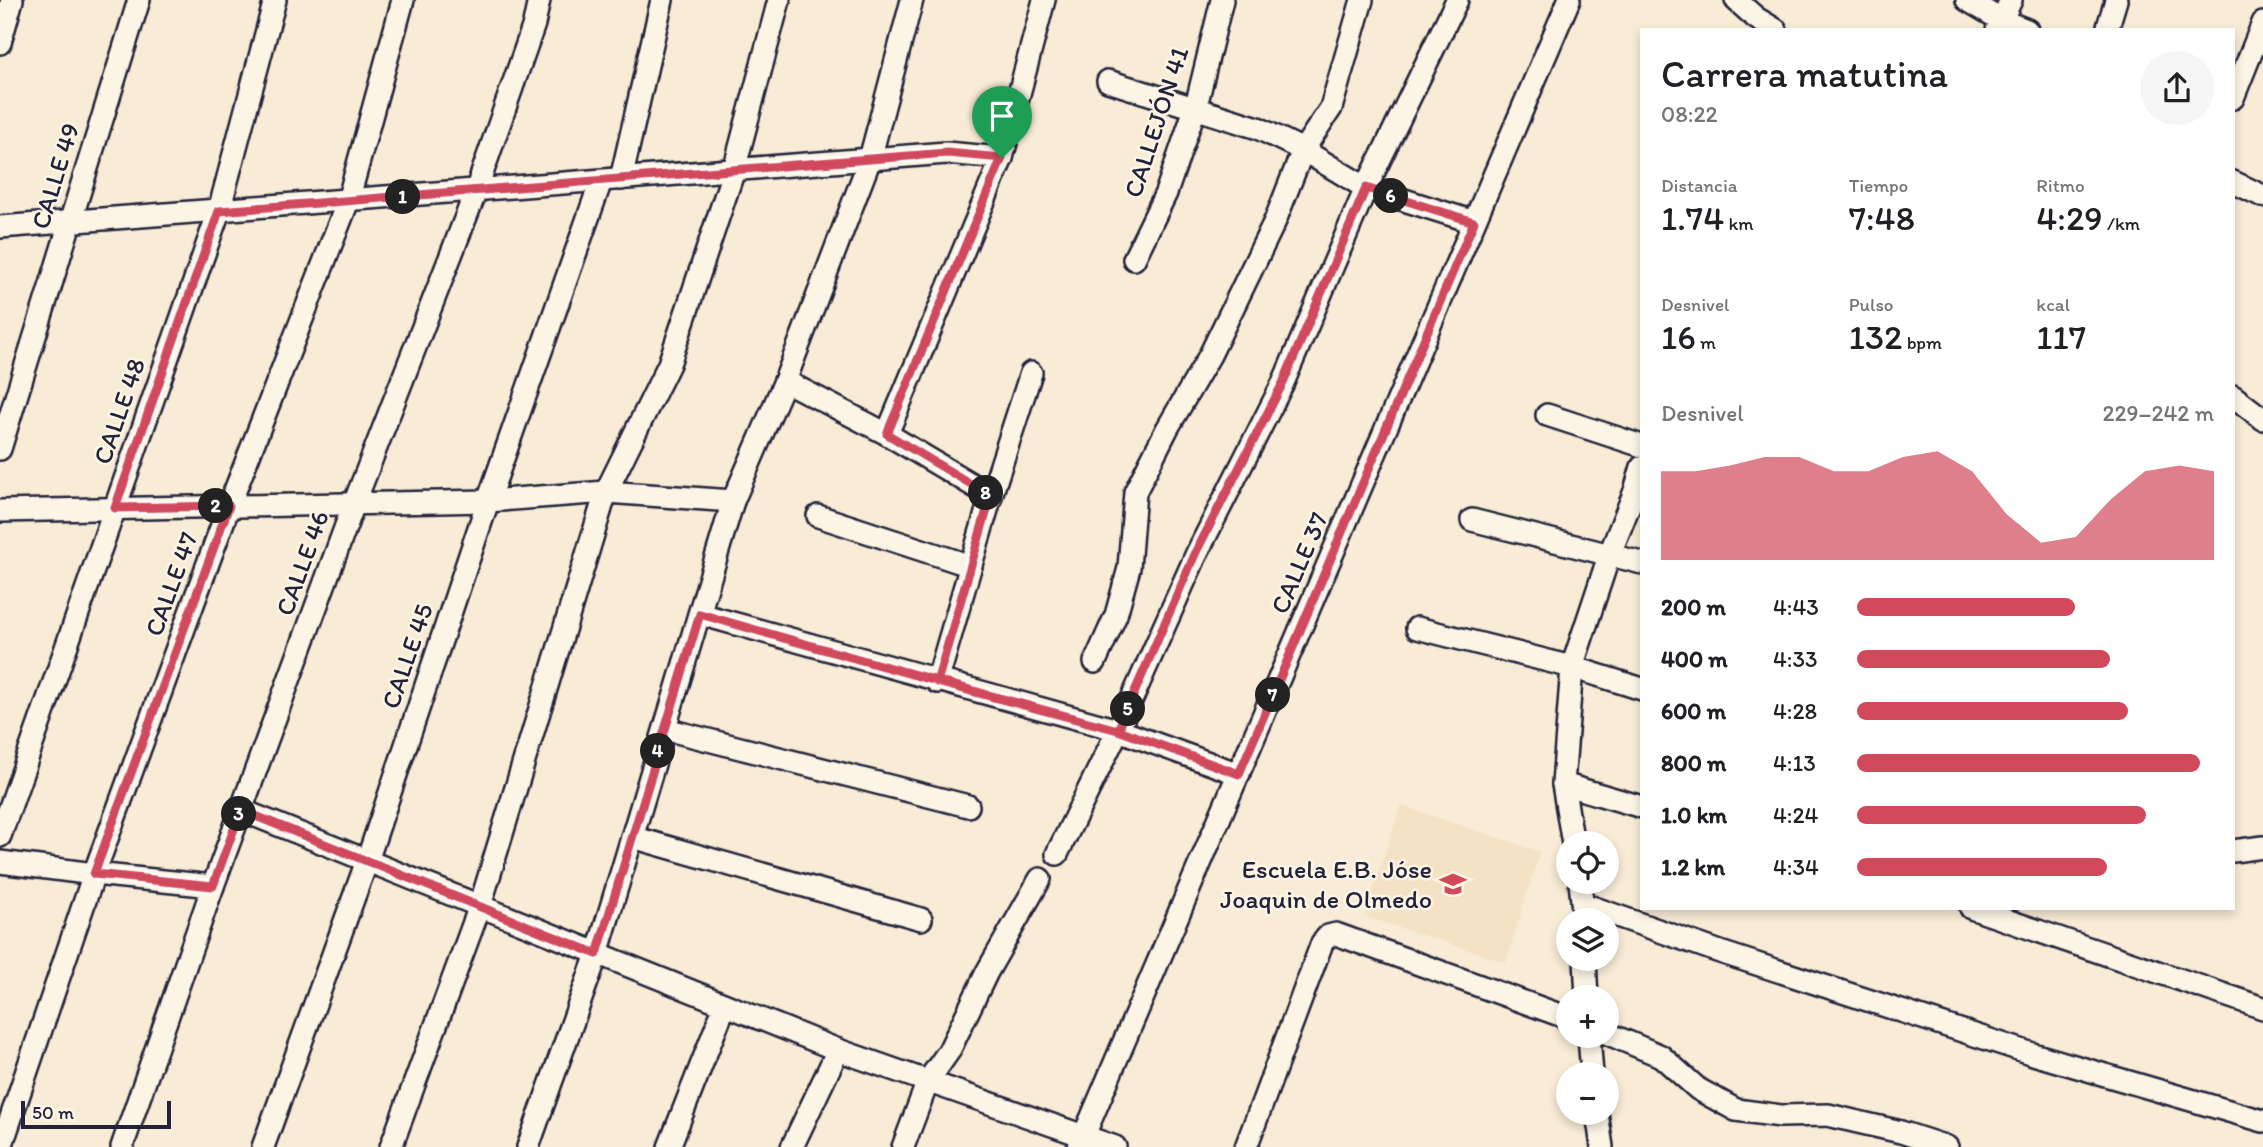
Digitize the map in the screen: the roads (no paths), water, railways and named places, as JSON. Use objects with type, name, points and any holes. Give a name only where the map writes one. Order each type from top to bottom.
[{"type":"street","points":[[0,43],[12,0]]},
{"type":"street","name":"CALLE 49","points":[[0,449],[139,0]]},
{"type":"street","name":"CALLE 48","points":[[0,836],[219,211],[275,0]]},
{"type":"street","name":"CALLE 47","points":[[1,1147],[94,874],[229,506],[348,201],[403,0]]},
{"type":"street","name":"CALLE 46","points":[[122,1147],[213,886],[354,504],[476,191],[534,24],[539,0]]},
{"type":"street","name":"CALLE 45","points":[[263,1147],[367,861],[488,501],[611,180],[662,0]]},
{"type":"street","points":[[391,1147],[480,906],[606,492],[669,364],[733,170],[779,0]]},
{"type":"street","points":[[527,1147],[597,954],[733,501],[785,381],[870,159],[912,0]]},
{"type":"street","points":[[887,434],[1002,158],[1044,0]]},
{"type":"street","name":"CALLEJÓN 41","points":[[1135,259],[1166,193],[1196,106],[1222,0]]},
{"type":"street","points":[[1095,662],[1116,615],[1129,568],[1135,492],[1167,429],[1210,355],[1275,221],[1303,150],[1331,108],[1362,0]]},
{"type":"street","points":[[1057,854],[1118,730],[1196,552],[1283,383],[1366,188],[1457,0]]},
{"type":"street","name":"CALLE 37","points":[[1081,1142],[1569,0]]},
{"type":"street","points":[[1736,0],[1756,18],[1773,28]]},
{"type":"street","points":[[1967,0],[1999,25],[2011,0]]},
{"type":"street","points":[[2108,28],[2116,0]]},
{"type":"street","points":[[2235,93],[2263,23]]},
{"type":"street","points":[[1108,80],[1258,128],[1303,150],[1366,188],[1474,222]]},
{"type":"street","points":[[0,227],[947,153],[1002,158]]},
{"type":"street","points":[[2235,183],[2263,196]]},
{"type":"street","points":[[937,682],[991,496],[1031,373]]},
{"type":"street","points":[[785,381],[887,434],[991,496]]},
{"type":"street","points":[[2235,398],[2263,419]]},
{"type":"street","points":[[1547,415],[1640,445]]},
{"type":"street","points":[[1571,831],[1563,784],[1572,667],[1640,474]]},
{"type":"street","points":[[0,511],[488,501],[606,492],[733,501]]},
{"type":"street","points":[[818,516],[971,566]]},
{"type":"street","points":[[1472,520],[1640,563]]},
{"type":"street","points":[[700,614],[937,682],[1118,730],[1239,774]]},
{"type":"street","points":[[1417,628],[1572,667],[1640,688]]},
{"type":"street","points":[[665,729],[968,806]]},
{"type":"street","points":[[1563,784],[1640,806]]},
{"type":"street","points":[[241,810],[838,1050],[929,1082],[1081,1142],[1115,1147]]},
{"type":"street","points":[[632,837],[922,919]]},
{"type":"street","points":[[2235,851],[2263,847]]},
{"type":"street","points":[[0,862],[213,886]]},
{"type":"street","points":[[903,1147],[929,1082],[949,1051],[987,972],[1040,879]]},
{"type":"street","points":[[1977,910],[2263,1008]]},
{"type":"street","points":[[1619,923],[1720,952],[2033,1054],[2263,1121]]},
{"type":"street","points":[[1246,1147],[1322,943],[1328,936],[1336,934],[1556,1014]]},
{"type":"street","points":[[668,1147],[725,1005]]},
{"type":"street","points":[[1619,1038],[1661,1056],[1698,1089],[1736,1110],[1781,1116],[1828,1115],[1902,1132],[1947,1147]]},
{"type":"street","points":[[792,1147],[838,1050]]},
{"type":"street","points":[[1599,1125],[1602,1147]]},
{"type":"place","name":"Escuela E.B. Jóse Joaquin de Olmedo","points":[[1453,884]]}]
